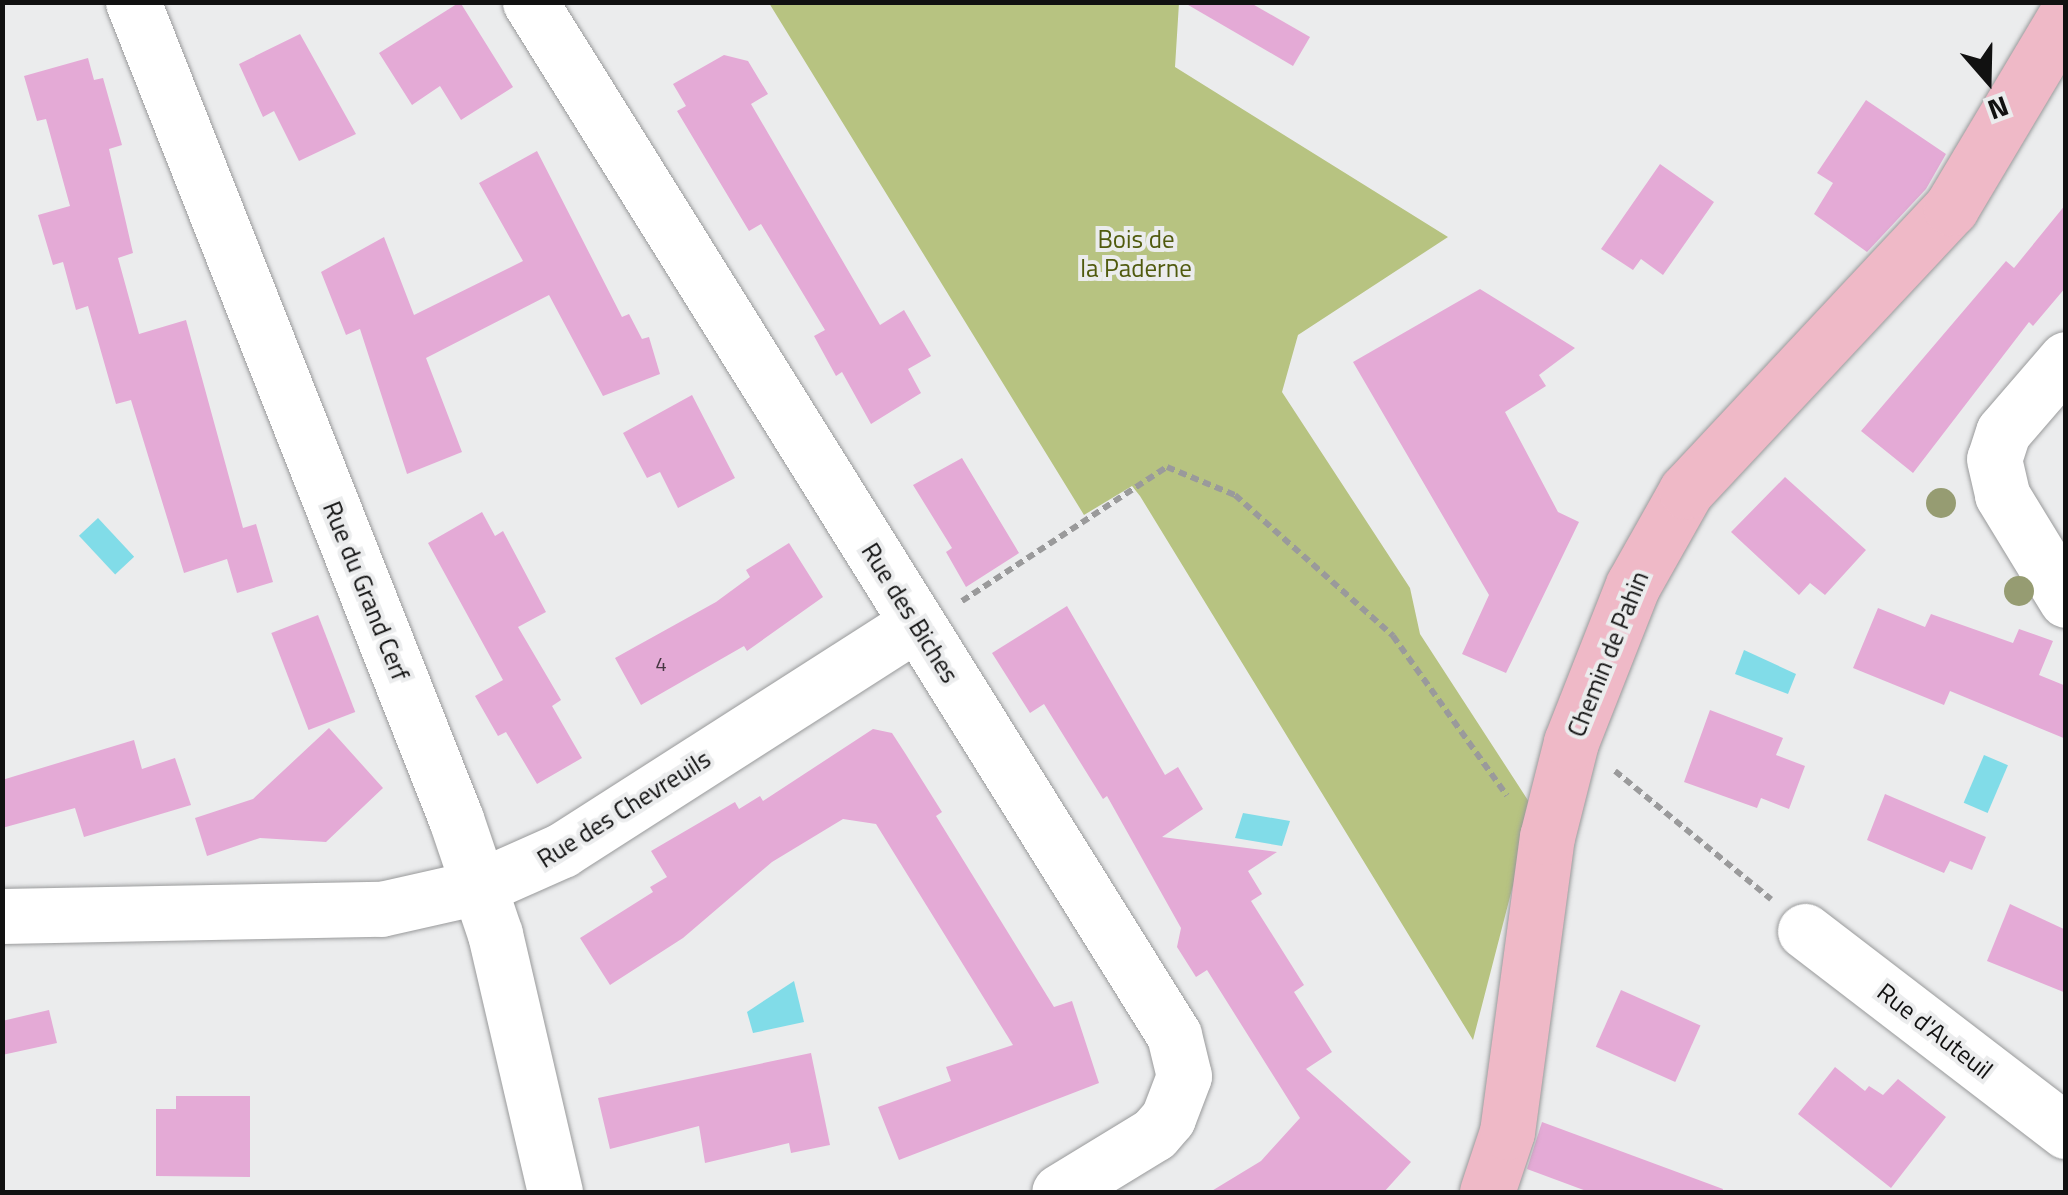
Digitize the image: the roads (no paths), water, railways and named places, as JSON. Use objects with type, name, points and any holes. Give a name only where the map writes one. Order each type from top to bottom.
[{"type":"main road","name":"Chemin de Pahin","points":[[1487,1192],[1506,1132],[1552,818],[1571,742],[1633,585],[1686,491],[1951,208],[2066,14]]},
{"type":"street","name":"Rue du Grand Cerf","points":[[133,2],[479,887],[554,1192]]},
{"type":"street","name":"Rue des Biches","points":[[530,2],[1180,1050],[1183,1087],[1162,1126],[1059,1192]]},
{"type":"street","points":[[2066,360],[2003,432],[1994,459],[2002,495],[2066,600]]},
{"type":"street","name":"Rue des Chevreuils","points":[[2,916],[381,909],[479,887],[562,850],[916,624]]},
{"type":"street","name":"Rue d'Auteuil","points":[[1805,931],[2066,1131]]},
{"type":"water","points":[[98,518],[134,557],[115,574],[79,536]]},
{"type":"water","points":[[1744,650],[1796,674],[1788,694],[1735,674]]},
{"type":"water","points":[[1984,755],[2008,765],[1988,813],[1964,803]]},
{"type":"water","points":[[1243,813],[1290,821],[1282,846],[1235,838]]},
{"type":"water","points":[[794,981],[804,1022],[753,1033],[747,1012]]},
{"type":"park label","name":"Bois de la Paderne","points":[[1136,254]]}]
